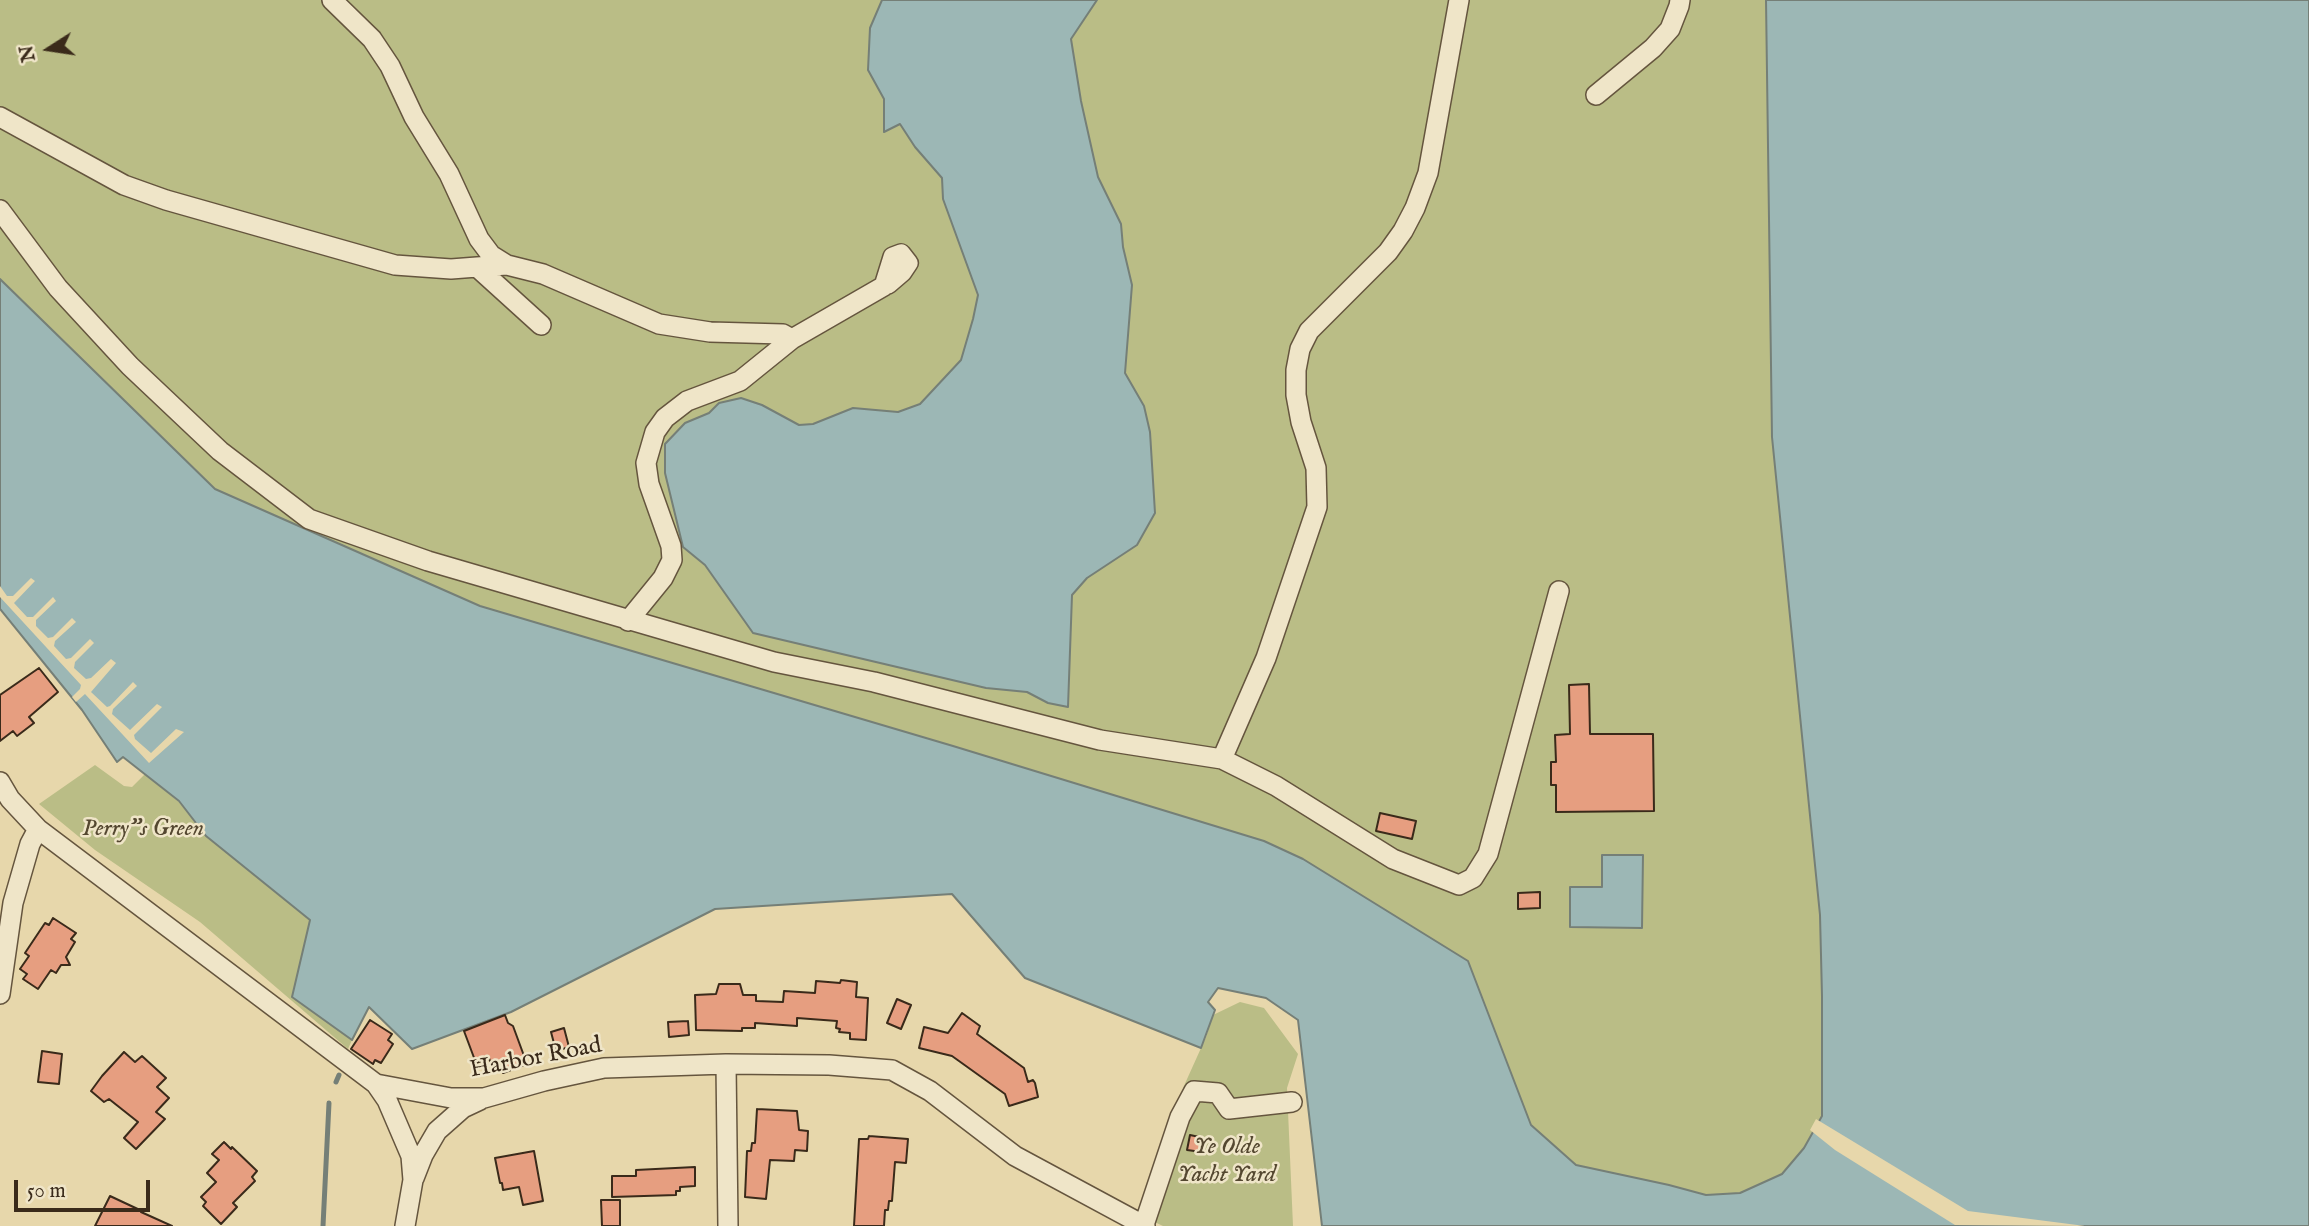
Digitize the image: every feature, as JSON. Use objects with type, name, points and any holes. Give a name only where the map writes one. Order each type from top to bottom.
[{"type":"street","points":[[332,0],[372,39],[390,66],[414,117],[449,174],[479,239],[491,255],[507,265]]},
{"type":"street","points":[[1222,759],[1266,658],[1317,507],[1316,468],[1301,422],[1296,394],[1296,370],[1300,349],[1309,331],[1388,252],[1415,208],[1428,173],[1459,0]]},
{"type":"street","points":[[1596,95],[1662,39],[1670,29],[1680,0]]},
{"type":"street","points":[[0,117],[124,185],[166,200],[395,265],[451,269],[507,265],[543,274],[659,324],[710,332],[783,334],[792,339]]},
{"type":"street","points":[[0,210],[58,288],[130,366],[220,452],[309,519],[428,561],[774,662],[874,682],[1100,740],[1222,759],[1276,786],[1393,859],[1459,885],[1473,878],[1488,855],[1559,591]]},
{"type":"street","points":[[628,621],[663,578],[671,560],[671,546],[649,484],[646,463],[655,432],[665,418],[687,401],[740,380],[792,339],[884,286],[893,257],[901,254],[908,263],[888,284]]},
{"type":"street","points":[[477,267],[541,326]]},
{"type":"street","name":"Harbor Road","points":[[3,794],[38,830],[376,1084],[450,1098],[484,1098],[544,1081],[604,1069],[726,1064],[829,1065],[892,1070],[930,1091],[1015,1156],[1144,1226]]},
{"type":"street","points":[[0,994],[13,903],[30,844],[38,830]]},
{"type":"street","points":[[726,1064],[728,1226]]},
{"type":"street","points":[[376,1084],[387,1100],[411,1156],[413,1180]]},
{"type":"street","points":[[1144,1226],[1180,1117],[1194,1091],[1218,1094],[1229,1109],[1292,1102]]},
{"type":"street","points":[[405,1226],[413,1180],[437,1131],[463,1108],[484,1098]]},
{"type":"green space","points":[[0,0],[1766,0],[1772,437],[1820,915],[1822,1116],[1804,1148],[1782,1174],[1740,1193],[1706,1195],[1576,1165],[1531,1125],[1468,961],[1303,859],[1264,841],[480,606],[215,489],[0,279]]},
{"type":"green space","name":"Perry\"s Green","points":[[95,765],[124,786],[132,787],[145,774],[179,802],[206,836],[310,920],[293,997],[352,1040],[348,1049],[200,922],[95,850],[39,804]]},
{"type":"green space","name":"Ye Olde Yacht Yard","points":[[1240,1002],[1264,1008],[1298,1054],[1287,1088],[1293,1226],[1163,1226],[1144,1217],[1183,1088],[1213,1015]]},
{"type":"water","points":[[882,0],[1097,0],[1071,39],[1098,177],[1121,224],[1123,247],[1132,285],[1125,373],[1144,406],[1150,432],[1155,513],[1137,545],[1087,578],[1072,595],[1068,707],[1048,703],[1027,692],[986,688],[753,633],[705,565],[683,547],[665,473],[665,444],[685,423],[709,413],[719,403],[741,398],[762,405],[799,425],[813,424],[853,408],[898,412],[920,404],[961,360],[978,295],[943,199],[942,178],[915,147],[900,124],[884,132],[884,99],[868,70],[870,28]]},
{"type":"water","points":[[1766,0],[2309,0],[2309,1226],[1322,1226],[1298,1020],[1266,998],[1218,988],[1208,1002],[1215,1010],[1201,1048],[1025,978],[952,894],[715,909],[511,1012],[412,1049],[369,1007],[352,1040],[292,997],[310,920],[206,836],[179,801],[123,757],[117,762],[82,710],[0,609],[0,279],[215,489],[480,606],[1264,841],[1303,859],[1468,961],[1531,1125],[1576,1165],[1706,1195],[1740,1193],[1782,1174],[1804,1148],[1822,1116],[1820,915],[1772,437]]},
{"type":"water","points":[[1602,855],[1643,855],[1642,928],[1570,927],[1570,887],[1602,887]]},
{"type":"pier","points":[[31,578],[35,581],[14,603],[27,617],[33,617],[53,597],[56,601],[36,620],[36,626],[48,638],[53,637],[72,618],[76,622],[55,641],[54,646],[66,659],[71,658],[90,639],[94,643],[75,662],[74,668],[86,679],[91,678],[111,659],[116,663],[91,692],[107,707],[133,682],[137,686],[113,709],[112,714],[130,730],[157,704],[162,707],[134,735],[135,739],[151,753],[176,729],[184,732],[149,763],[85,694],[76,702],[72,697],[81,685],[0,597],[0,586],[7,596],[13,596]]},
{"type":"pier","points":[[1816,1119],[1968,1211],[2085,1226],[1955,1225],[1835,1150],[1810,1130]]},
{"type":"building","points":[[39,668],[58,692],[29,717],[34,723],[17,736],[13,731],[0,741],[0,695]]},
{"type":"building","points":[[1589,684],[1590,734],[1653,734],[1654,811],[1556,812],[1556,785],[1551,785],[1551,762],[1556,762],[1555,735],[1570,734],[1569,685]]},
{"type":"building","points":[[1380,813],[1416,821],[1412,839],[1376,831]]},
{"type":"building","points":[[1540,892],[1540,908],[1518,909],[1518,893]]},
{"type":"building","points":[[53,918],[76,933],[71,939],[75,942],[66,957],[70,965],[61,965],[56,973],[51,970],[38,989],[23,979],[27,974],[20,969],[29,956],[25,953],[45,923],[49,925]]},
{"type":"building","points":[[841,980],[857,982],[856,997],[868,998],[866,1040],[850,1039],[850,1033],[839,1032],[840,1029],[836,1028],[837,1021],[797,1018],[797,1026],[755,1023],[755,1028],[742,1028],[742,1031],[696,1030],[695,995],[716,994],[719,984],[740,984],[743,995],[756,995],[756,1001],[783,1002],[784,991],[815,993],[816,981],[840,983]]},
{"type":"building","points":[[897,999],[911,1005],[901,1029],[887,1023]]},
{"type":"building","points":[[962,1013],[980,1026],[977,1034],[1024,1068],[1028,1082],[1033,1080],[1035,1083],[1038,1097],[1009,1106],[1005,1094],[952,1056],[919,1048],[924,1027],[948,1033]]},
{"type":"building","points":[[505,1015],[508,1023],[513,1026],[527,1064],[503,1073],[499,1061],[491,1064],[489,1058],[476,1063],[464,1031]]},
{"type":"building","points":[[370,1020],[392,1034],[388,1040],[393,1044],[381,1063],[375,1060],[373,1064],[351,1049]]},
{"type":"building","points":[[688,1021],[689,1035],[669,1037],[668,1022]]},
{"type":"building","points":[[564,1028],[569,1047],[556,1051],[551,1032]]},
{"type":"building","points":[[42,1051],[62,1054],[59,1084],[38,1082]]},
{"type":"building","points":[[124,1052],[135,1062],[142,1056],[166,1078],[157,1087],[169,1098],[156,1112],[165,1119],[136,1149],[124,1138],[138,1122],[109,1099],[104,1102],[91,1091]]},
{"type":"building","points":[[757,1109],[797,1111],[799,1130],[808,1131],[807,1151],[795,1150],[794,1161],[770,1160],[766,1199],[745,1197],[747,1151],[751,1151],[752,1143],[755,1143]]},
{"type":"building","points":[[1190,1135],[1204,1138],[1202,1152],[1187,1150]]},
{"type":"building","points":[[869,1136],[908,1139],[906,1163],[895,1162],[892,1201],[889,1201],[888,1210],[885,1210],[884,1226],[854,1226],[859,1139],[868,1139]]},
{"type":"building","points":[[224,1142],[257,1171],[252,1177],[255,1181],[233,1203],[237,1207],[221,1224],[203,1206],[206,1202],[201,1197],[216,1182],[207,1173],[219,1160],[212,1154]]},
{"type":"building","points":[[534,1151],[543,1201],[523,1205],[519,1187],[503,1190],[495,1158]]},
{"type":"building","points":[[695,1167],[695,1186],[680,1187],[676,1195],[612,1197],[612,1176],[636,1176],[636,1170]]},
{"type":"building","points":[[110,1196],[141,1212],[172,1226],[95,1226]]},
{"type":"building","points":[[601,1200],[620,1200],[620,1226],[602,1226]]},
{"type":"waterway","points":[[336,1082],[339,1075]]},
{"type":"waterway","points":[[323,1226],[329,1103]]}]
